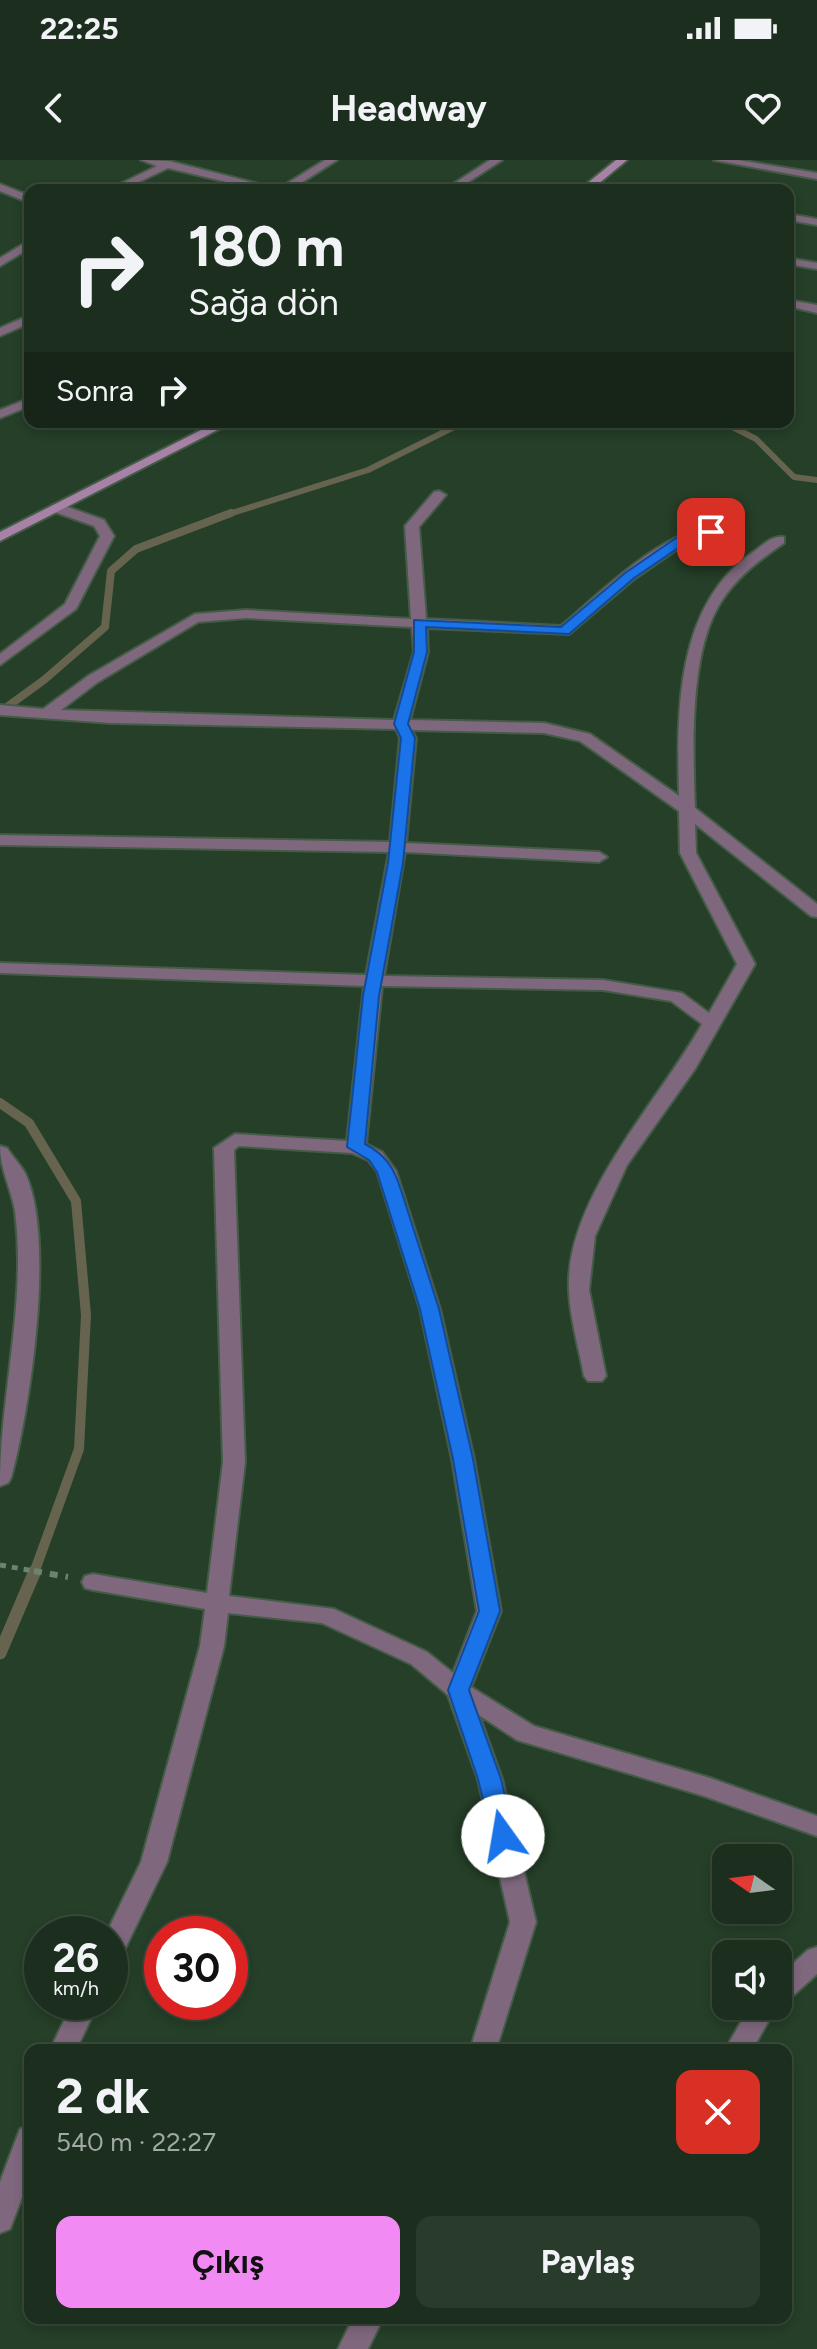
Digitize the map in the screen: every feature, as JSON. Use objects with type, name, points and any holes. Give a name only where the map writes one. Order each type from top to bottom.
[{"type":"main road","points":[[592,184],[622,160]]},
{"type":"main road","points":[[0,537],[215,428]]},
{"type":"street","points":[[146,160],[248,184]]},
{"type":"street","points":[[126,184],[180,160]]},
{"type":"street","points":[[292,184],[332,160]]},
{"type":"street","points":[[459,184],[497,160]]},
{"type":"street","points":[[719,160],[817,176]]},
{"type":"street","points":[[0,187],[24,197]]},
{"type":"street","points":[[794,218],[817,222]]},
{"type":"street","points":[[0,263],[24,247]]},
{"type":"street","points":[[794,262],[817,266]]},
{"type":"street","points":[[794,304],[817,309]]},
{"type":"street","points":[[0,332],[24,322]]},
{"type":"street","points":[[0,414],[24,404]]},
{"type":"street","points":[[356,1147],[374,981],[397,847],[408,738],[401,724],[421,652],[412,526],[439,495]]},
{"type":"street","points":[[0,661],[71,606],[107,536],[99,523],[57,508]]},
{"type":"street","points":[[48,712],[93,679],[195,618],[246,614],[564,631],[629,576],[686,537],[711,532]]},
{"type":"street","points":[[595,1376],[579,1290],[585,1236],[618,1165],[686,1069],[746,964],[688,853],[685,735],[696,647],[711,606],[746,563],[779,540]]},
{"type":"street","points":[[0,710],[21,709],[111,718],[544,728],[585,737],[685,808],[817,912]]},
{"type":"street","points":[[0,840],[397,847],[599,857]]},
{"type":"street","points":[[0,968],[374,981],[603,985],[676,997],[712,1023]]},
{"type":"street","points":[[128,1916],[154,1862],[212,1646],[234,1462],[224,1148],[235,1140],[356,1147],[375,1156],[386,1171],[430,1309],[463,1459],[489,1611],[458,1690],[490,1779],[523,1922],[485,2044]]},
{"type":"street","points":[[0,1152],[10,1159],[26,1215],[28,1300],[23,1372],[0,1478]]},
{"type":"street","points":[[93,1582],[217,1603],[326,1615],[419,1658],[458,1690],[526,1733],[710,1788],[817,1826]]},
{"type":"street","points":[[792,1980],[817,1958]]},
{"type":"street","points":[[66,2044],[77,2020]]},
{"type":"street","points":[[742,2044],[756,2020]]},
{"type":"street","points":[[0,2220],[24,2154]]},
{"type":"street","points":[[353,2349],[365,2324]]},
{"type":"path","points":[[0,1565],[93,1582]]},
{"type":"waterway","points":[[226,515],[368,470],[452,428]]},
{"type":"waterway","points":[[735,428],[756,439],[794,477],[817,480]]},
{"type":"waterway","points":[[0,712],[44,680],[105,627],[111,571],[136,549],[231,513]]},
{"type":"waterway","points":[[0,1103],[29,1123],[76,1201],[86,1315],[79,1449],[34,1573]]},
{"type":"waterway","points":[[0,1653],[35,1571]]},
{"type":"route","points":[[503,1836],[490,1779],[458,1690],[489,1611],[463,1459],[430,1309],[386,1171],[375,1156],[356,1147],[371,996],[396,863],[408,738],[401,724],[421,652],[419,623],[564,631],[629,576],[686,537],[711,532]]}]
